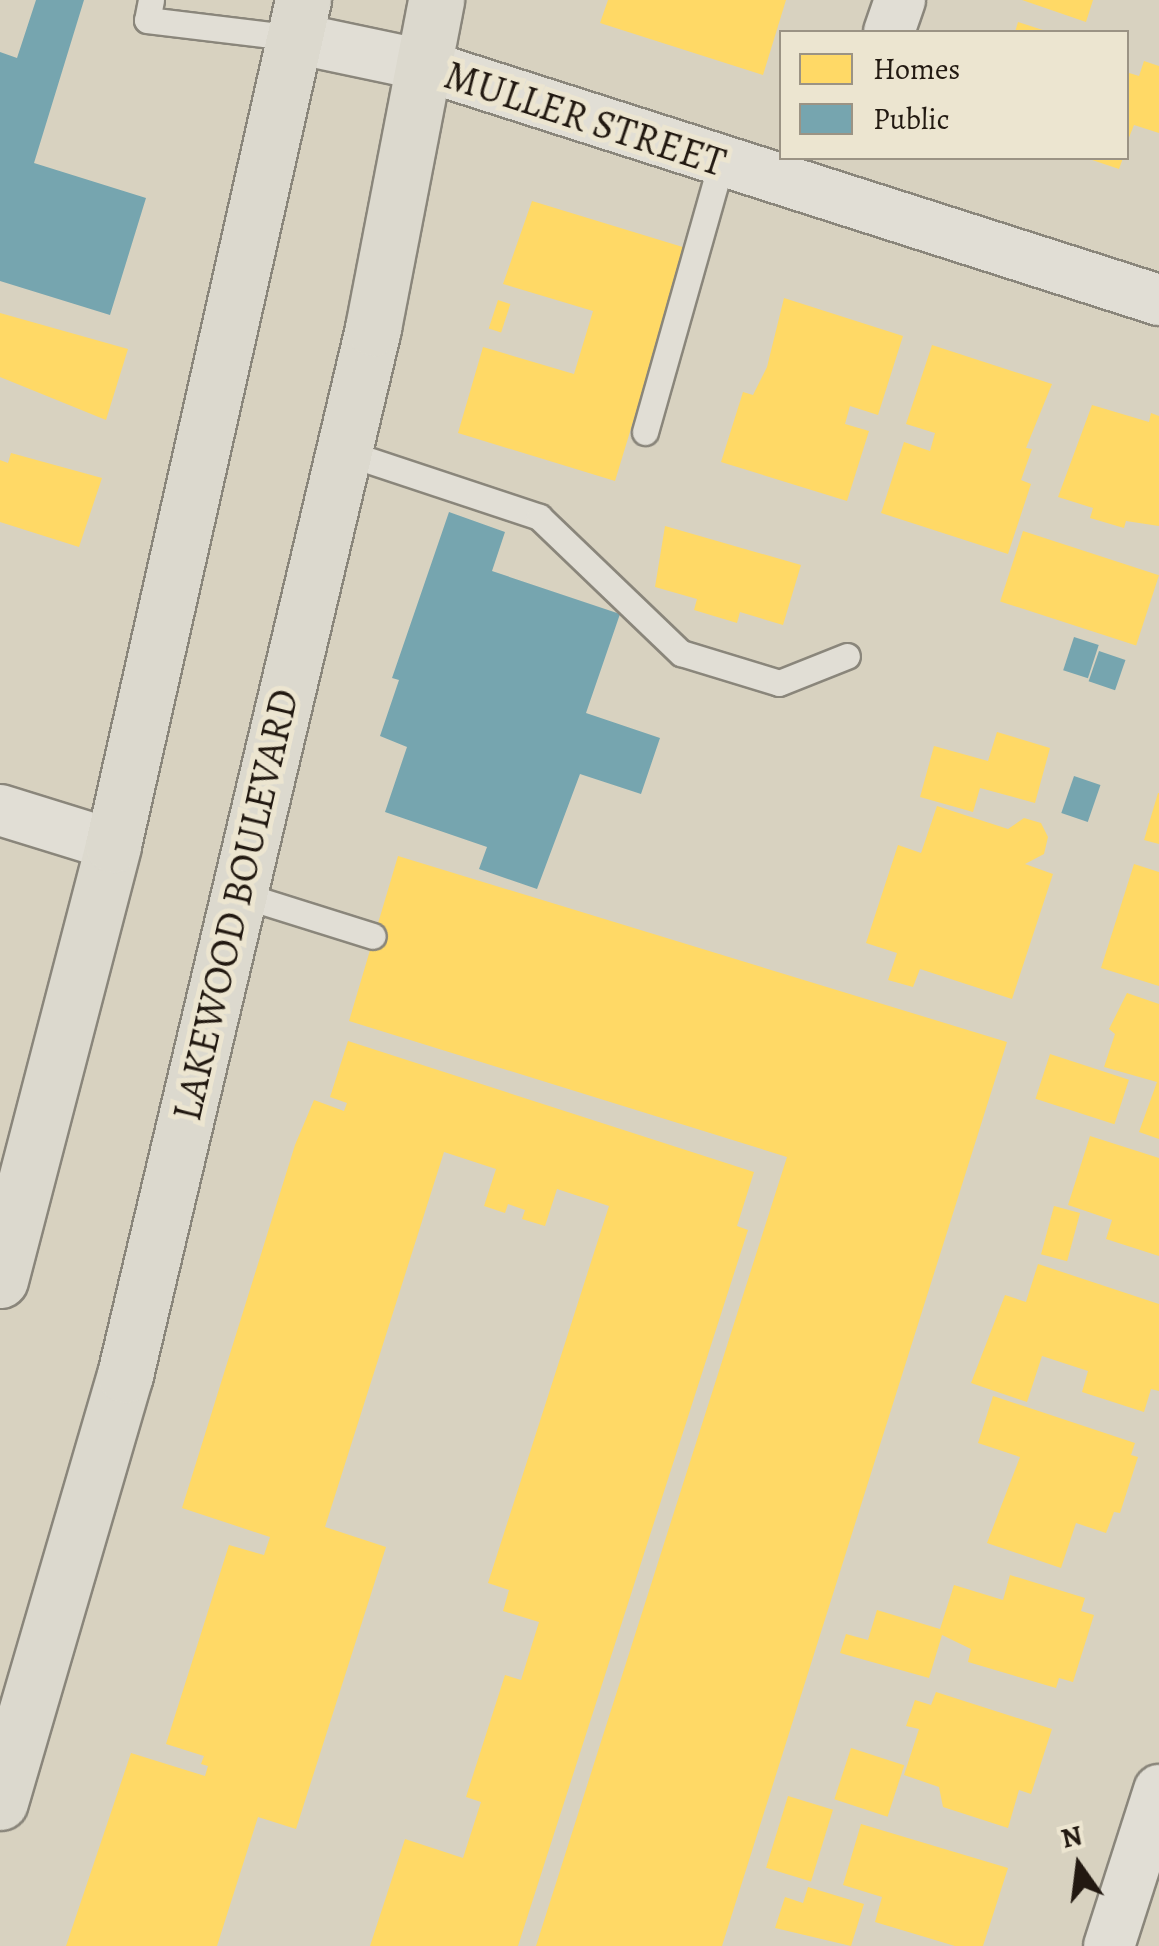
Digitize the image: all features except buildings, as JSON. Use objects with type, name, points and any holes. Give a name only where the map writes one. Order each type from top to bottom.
[{"type":"main road","name":"LAKEWOOD BOULEVARD","points":[[0,1802],[125,1375],[344,452],[436,0]]},
{"type":"main road","points":[[0,1280],[113,846],[299,19]]},
{"type":"street","points":[[891,30],[900,0]]},
{"type":"street","name":"MULLER STREET","points":[[299,19],[423,66],[722,164],[842,179],[1159,300]]},
{"type":"street","points":[[0,810],[113,846]]},
{"type":"street","points":[[1109,1946],[1159,1790]]},
{"type":"lane","points":[[151,0],[146,20],[299,19]]},
{"type":"lane","points":[[644,432],[722,164]]},
{"type":"lane","points":[[344,452],[540,516],[681,652],[779,684],[847,656]]},
{"type":"lane","points":[[239,894],[374,936]]}]
